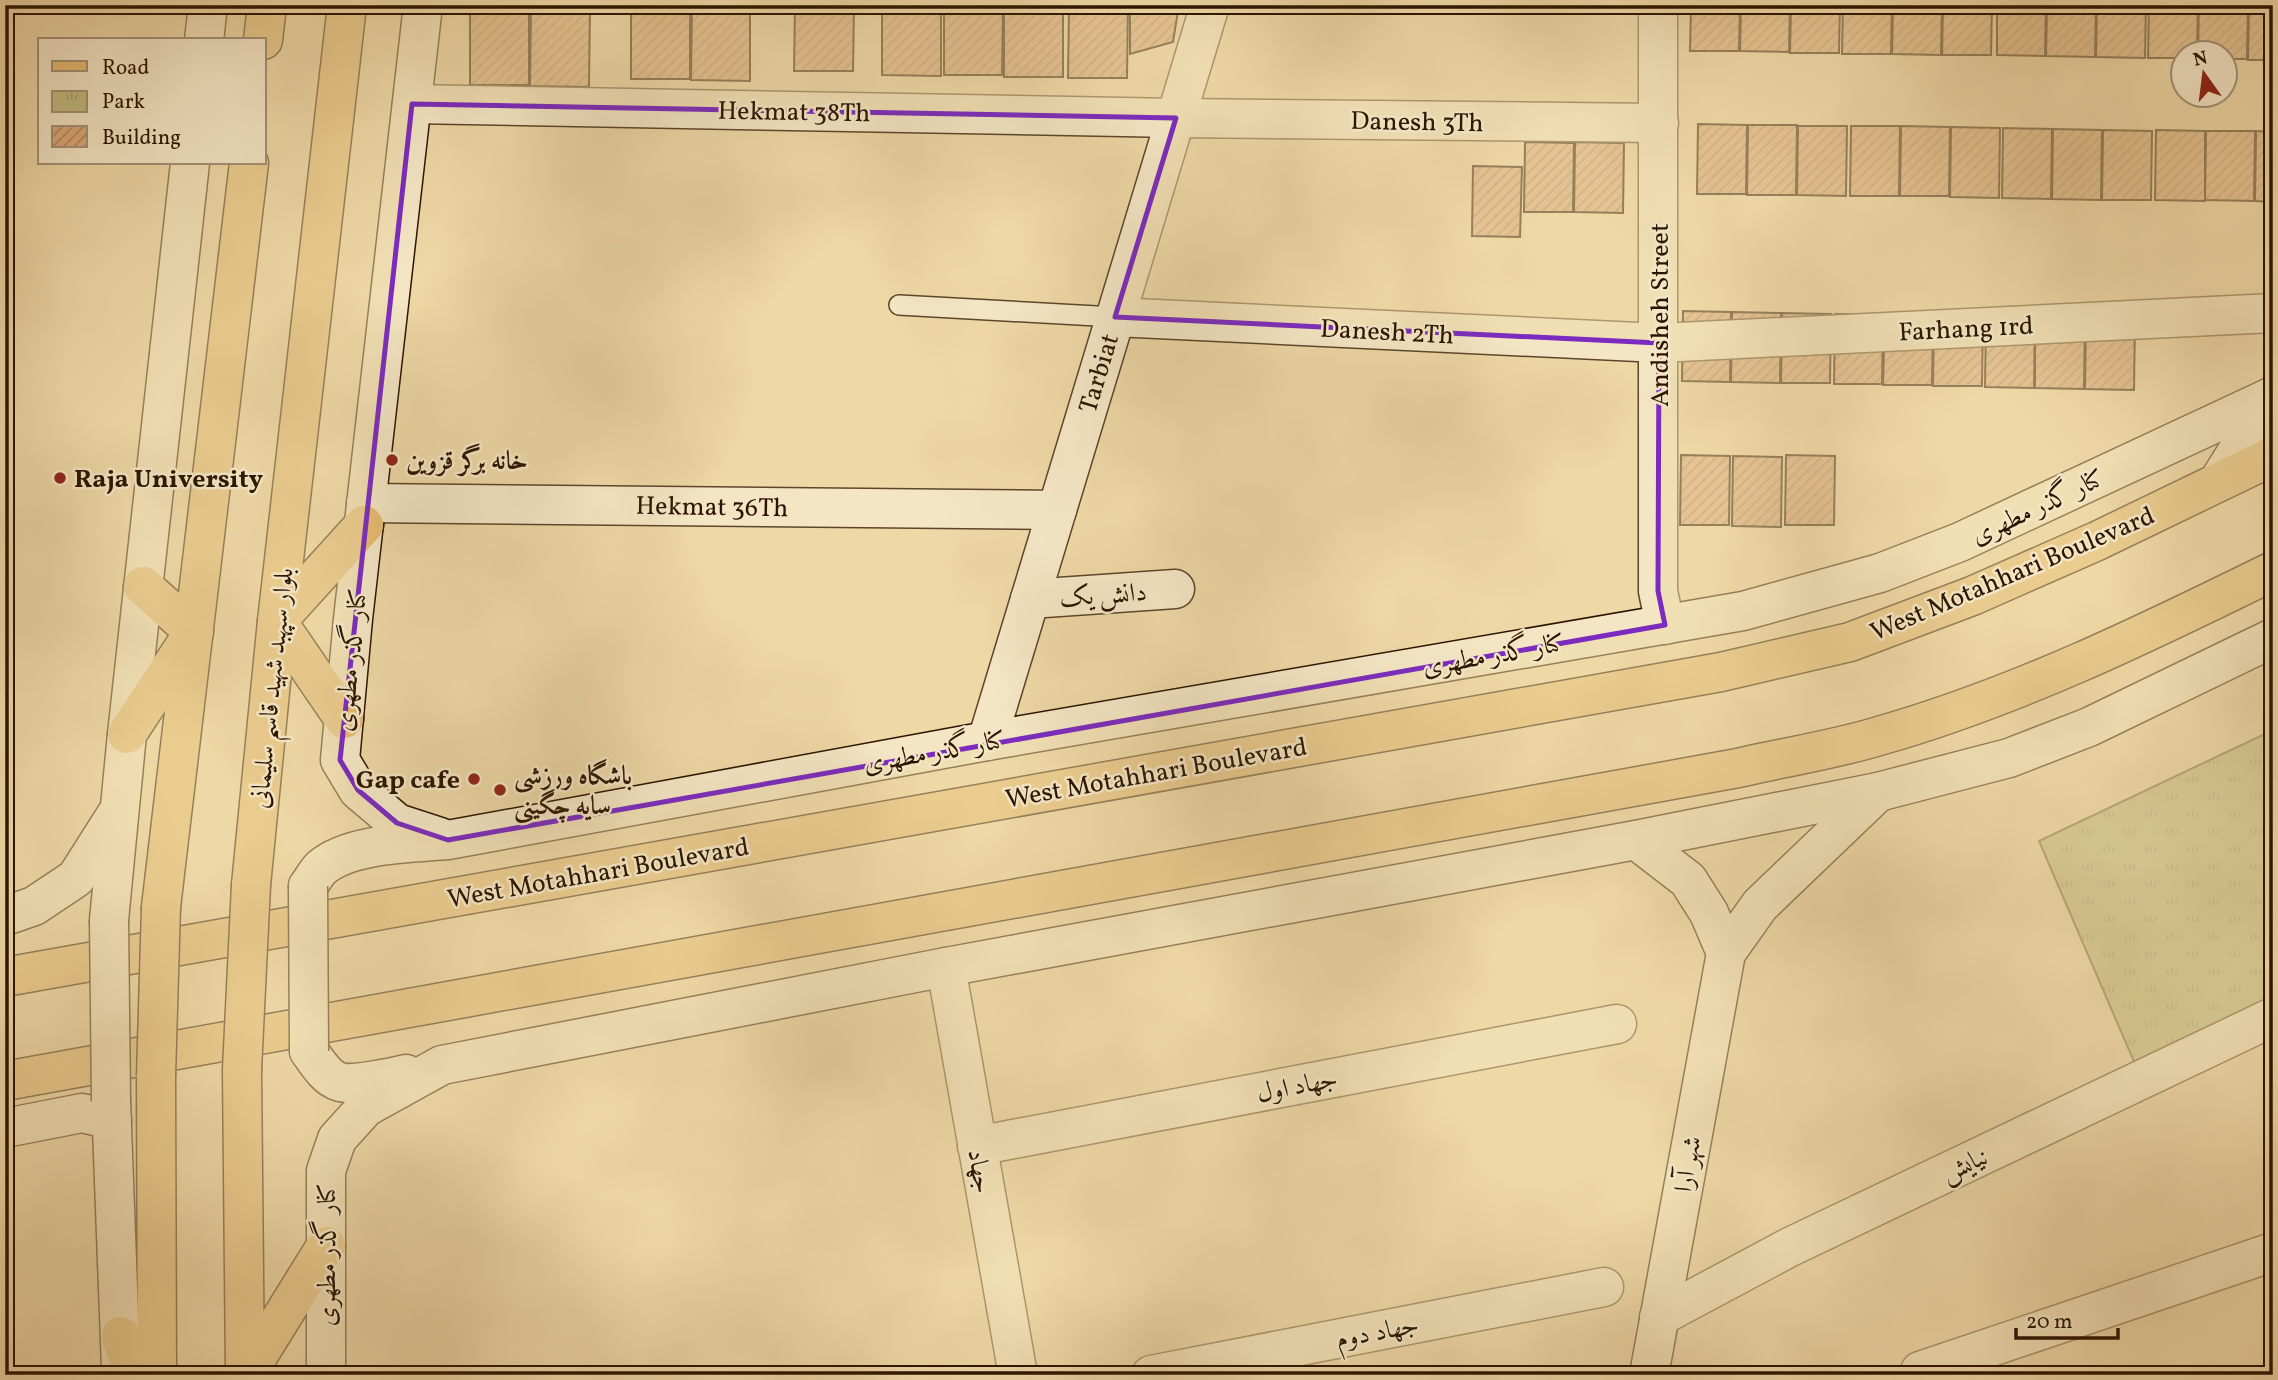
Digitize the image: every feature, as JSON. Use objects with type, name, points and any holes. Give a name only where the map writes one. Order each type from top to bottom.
[{"type":"main road","points":[[263,38],[267,5]]},
{"type":"main road","name":"بلوار سپهبد شهید قاسم سلیمانی","points":[[245,1374],[242,1070],[251,885],[276,621],[347,5]]},
{"type":"main road","points":[[157,1375],[156,1076],[161,907],[249,164]]},
{"type":"main road","name":"West Motahhari Boulevard","points":[[5,977],[1721,672],[1850,642],[1972,596],[2097,541],[2273,456]]},
{"type":"main road","points":[[344,719],[276,621],[365,514]]},
{"type":"main road","points":[[5,1081],[1724,770],[1878,737],[2022,687],[2137,638],[2273,571]]},
{"type":"main road","points":[[143,586],[194,632]]},
{"type":"main road","points":[[127,734],[194,632]]},
{"type":"main road","points":[[245,1374],[326,1246]]},
{"type":"main road","points":[[121,1336],[133,1375]]},
{"type":"street","points":[[204,38],[208,5]]},
{"type":"street","name":"کنار گذر مطهری","points":[[423,5],[340,760],[358,790],[397,823],[448,840],[987,741],[1743,611],[1880,573],[1960,542],[2272,397]]},
{"type":"street","name":"Tarbiat","points":[[987,741],[1210,5]]},
{"type":"street","name":"Andisheh Street","points":[[1658,5],[1658,591],[1665,625]]},
{"type":"street","name":"Hekmat 38Th","points":[[412,104],[1176,118]]},
{"type":"street","name":"Danesh 3Th","points":[[1176,118],[1659,123]]},
{"type":"street","points":[[121,1375],[111,1110],[109,920],[190,164]]},
{"type":"street","name":"Farhang 1rd","points":[[1659,343],[2273,313]]},
{"type":"street","name":"Danesh 2Th","points":[[1115,317],[1659,343]]},
{"type":"street","points":[[2218,482],[2272,397]]},
{"type":"street","name":"Hekmat 36Th","points":[[365,514],[1057,510]]},
{"type":"street","name":"دانش یک","points":[[1030,599],[1175,589]]},
{"type":"street","name":"کنار گذر مطهری","points":[[326,1375],[326,1171],[338,1139],[366,1107],[442,1065],[946,967],[1636,840],[1878,792],[2009,758],[2090,727],[2273,638]]},
{"type":"street","points":[[1726,953],[1760,905],[1878,792]]},
{"type":"street","points":[[5,916],[34,906],[76,878],[119,810]]},
{"type":"street","points":[[442,1065],[394,1077],[340,1082],[324,1071],[309,1051],[308,886],[321,868],[346,854],[448,840]]},
{"type":"street","points":[[1636,840],[1688,880],[1709,912],[1726,953]]},
{"type":"street","name":"شهر آرا","points":[[1649,1375],[1726,953]]},
{"type":"street","name":"جهاد","points":[[946,967],[1018,1375]]},
{"type":"street","name":"نيايش","points":[[1659,1317],[1790,1247],[2273,1017]]},
{"type":"street","name":"جهاد اول","points":[[977,1146],[1617,1024]]},
{"type":"street","points":[[5,1128],[111,1110]]},
{"type":"street","points":[[1920,1371],[2273,1252]]},
{"type":"street","name":"جهاد دوم","points":[[1151,1375],[1604,1287]]},
{"type":"lane","points":[[899,305],[1115,317]]},
{"type":"highlighted area","points":[[412,104],[1176,118],[1115,317],[1659,343],[1658,591],[1665,625],[448,840],[397,823],[358,790],[340,760]]},
{"type":"green space","points":[[2273,730],[2273,999],[2135,1064],[2039,841]]},
{"type":"building","points":[[470,5],[529,5],[529,85],[470,85]]},
{"type":"building","points":[[531,5],[590,5],[589,87],[530,86]]},
{"type":"building","points":[[631,5],[690,5],[690,79],[631,79]]},
{"type":"building","points":[[692,5],[750,5],[750,81],[691,80]]},
{"type":"building","points":[[795,5],[854,5],[853,71],[794,71]]},
{"type":"building","points":[[882,5],[941,5],[941,76],[882,75]]},
{"type":"building","points":[[944,5],[1003,5],[1002,75],[944,75]]},
{"type":"building","points":[[1004,5],[1063,5],[1063,77],[1004,77]]},
{"type":"building","points":[[1069,5],[1128,5],[1127,78],[1068,78]]},
{"type":"building","points":[[1130,5],[1179,5],[1173,42],[1130,54]]},
{"type":"building","points":[[1691,5],[1740,5],[1739,51],[1690,51]]},
{"type":"building","points":[[1741,5],[1790,5],[1789,52],[1740,51]]},
{"type":"building","points":[[1791,5],[1840,5],[1839,53],[1790,53]]},
{"type":"building","points":[[1843,5],[1892,5],[1891,54],[1842,54]]},
{"type":"building","points":[[1893,5],[1942,5],[1941,55],[1892,54]]},
{"type":"building","points":[[1943,5],[1992,5],[1991,55],[1942,55]]},
{"type":"building","points":[[1997,5],[2046,5],[2045,56],[1997,55]]},
{"type":"building","points":[[2047,5],[2096,5],[2095,57],[2046,56]]},
{"type":"building","points":[[2097,5],[2146,5],[2145,58],[2096,57]]},
{"type":"building","points":[[2149,5],[2198,5],[2197,38],[2170,38],[2170,58],[2148,58]]},
{"type":"building","points":[[2199,5],[2248,5],[2247,59],[2240,59],[2240,38],[2198,38]]},
{"type":"building","points":[[2249,5],[2273,5],[2273,60],[2248,60]]},
{"type":"building","points":[[1698,124],[1747,125],[1746,194],[1697,194]]},
{"type":"building","points":[[1748,125],[1797,125],[1796,195],[1747,195]]},
{"type":"building","points":[[1798,126],[1847,126],[1846,196],[1797,195]]},
{"type":"building","points":[[1851,126],[1900,126],[1899,196],[1850,196]]},
{"type":"building","points":[[1901,126],[1950,127],[1949,196],[1900,196]]},
{"type":"building","points":[[1951,127],[2000,128],[1999,198],[1950,197]]},
{"type":"building","points":[[2003,128],[2052,129],[2051,199],[2002,198]]},
{"type":"building","points":[[2053,129],[2102,130],[2101,200],[2052,199]]},
{"type":"building","points":[[2103,130],[2152,131],[2151,200],[2102,200]]},
{"type":"building","points":[[2156,130],[2205,131],[2205,201],[2155,200]]},
{"type":"building","points":[[2206,131],[2255,131],[2254,201],[2205,200]]},
{"type":"building","points":[[2256,131],[2273,132],[2273,202],[2255,201]]},
{"type":"building","points":[[1525,142],[1574,143],[1573,212],[1524,212]]},
{"type":"building","points":[[1575,142],[1624,143],[1623,213],[1574,212]]},
{"type":"building","points":[[1473,166],[1522,167],[1520,237],[1472,236]]},
{"type":"building","points":[[1683,311],[1731,312],[1730,382],[1682,381]]},
{"type":"building","points":[[1732,312],[1781,313],[1780,383],[1731,382]]},
{"type":"building","points":[[1782,313],[1831,314],[1830,383],[1781,383]]},
{"type":"building","points":[[1835,314],[1883,315],[1882,384],[1834,384]]},
{"type":"building","points":[[1885,315],[1933,315],[1932,385],[1883,385]]},
{"type":"building","points":[[1934,316],[1983,316],[1982,386],[1933,386]]},
{"type":"building","points":[[1986,317],[2035,318],[2034,388],[1985,387]]},
{"type":"building","points":[[2035,318],[2085,319],[2084,389],[2035,388]]},
{"type":"building","points":[[2086,319],[2135,320],[2134,390],[2085,389]]},
{"type":"building","points":[[1681,455],[1730,456],[1729,525],[1680,525]]},
{"type":"building","points":[[1786,455],[1835,456],[1834,525],[1785,525]]},
{"type":"building","points":[[1733,456],[1782,457],[1781,527],[1732,526]]},
{"type":"place","name":"خانه برگر قزوین","points":[[392,460]]},
{"type":"place","name":"Raja University","points":[[60,478]]},
{"type":"place","name":"Gap cafe","points":[[474,779]]},
{"type":"place","name":"باشگاه ورزشى سايه چگينى","points":[[500,790]]}]
